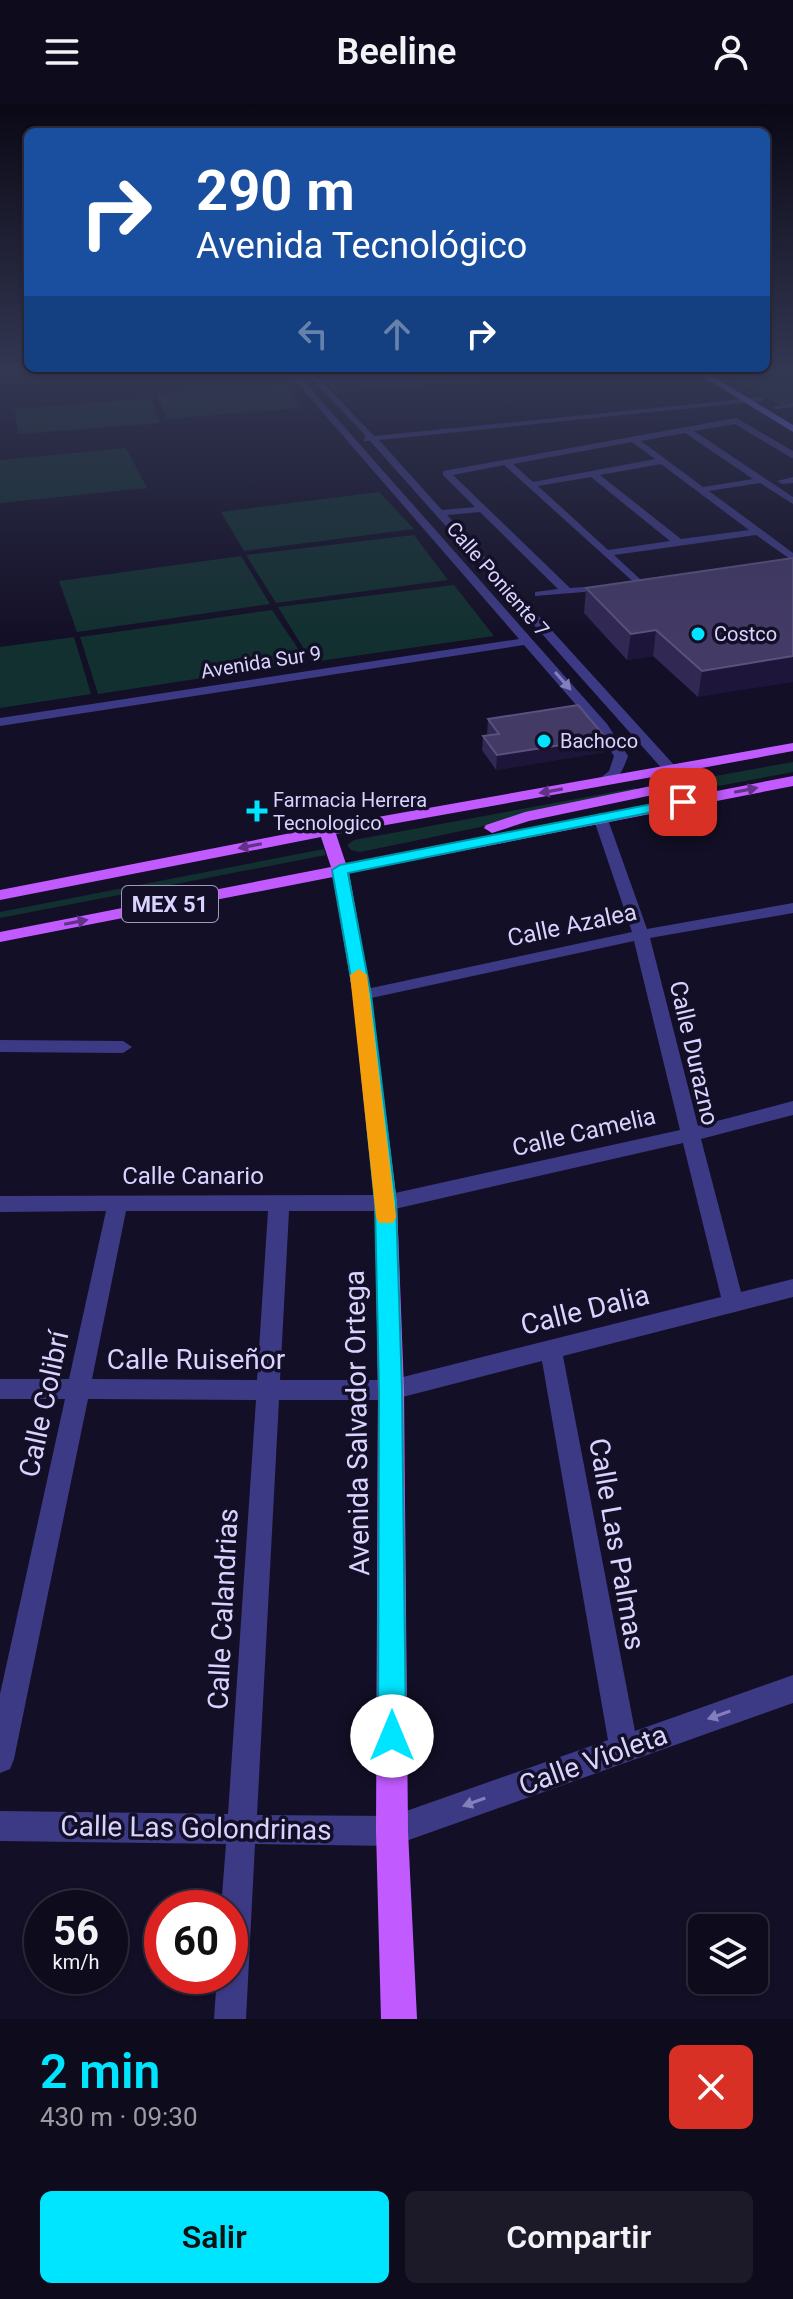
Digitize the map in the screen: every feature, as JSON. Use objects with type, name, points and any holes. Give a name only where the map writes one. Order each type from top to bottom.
[{"type":"main road","name":"MEX 51","points":[[0,895],[327,831],[793,747]]},
{"type":"main road","points":[[421,853],[525,817],[657,790],[670,769]]},
{"type":"main road","name":"MEX 51","points":[[0,937],[793,781]]},
{"type":"main road","name":"Avenida Salvador Ortega","points":[[327,831],[340,870],[362,995],[386,1203],[391,1390],[392,1831],[399,2019]]},
{"type":"street","name":"Calle Poniente 7","points":[[368,459],[602,727],[621,756],[615,773],[604,781]]},
{"type":"street","name":"Calle Poniente 7","points":[[391,459],[670,769]]},
{"type":"street","points":[[521,459],[446,473],[567,591]]},
{"type":"street","points":[[732,459],[793,501]]},
{"type":"street","points":[[531,485],[661,461],[793,560]]},
{"type":"street","points":[[506,462],[638,583]]},
{"type":"street","points":[[592,473],[679,543]]},
{"type":"street","points":[[699,490],[763,480]]},
{"type":"street","points":[[437,510],[478,505]]},
{"type":"street","points":[[605,553],[757,532]]},
{"type":"street","points":[[777,565],[793,560]]},
{"type":"street","points":[[539,594],[653,581]]},
{"type":"street","name":"Avenida Sur 9","points":[[0,722],[529,641]]},
{"type":"street","name":"Calle Durazno","points":[[600,817],[641,935],[733,1303]]},
{"type":"street","name":"Calle Azalea","points":[[362,995],[641,935],[793,908]]},
{"type":"street","points":[[0,1046],[123,1047]]},
{"type":"street","name":"Calle Camelia","points":[[386,1203],[689,1135],[793,1108]]},
{"type":"street","name":"Calle Colibrí","points":[[0,1759],[118,1202]]},
{"type":"street","name":"Calle Calandrias","points":[[230,2019],[279,1202]]},
{"type":"street","name":"Calle Canario","points":[[0,1204],[386,1203]]},
{"type":"street","name":"Calle Dalia","points":[[391,1390],[793,1288]]},
{"type":"street","name":"Calle Las Palmas","points":[[551,1349],[624,1749]]},
{"type":"street","name":"Calle Ruiseñor","points":[[0,1389],[391,1390]]},
{"type":"street","name":"Calle Violeta","points":[[392,1831],[793,1689]]},
{"type":"street","name":"Calle Las Golondrinas","points":[[0,1826],[392,1831]]},
{"type":"green space","points":[[132,459],[147,488],[0,503],[0,460]]},
{"type":"green space","points":[[379,492],[414,529],[244,551],[221,512]]},
{"type":"green space","points":[[414,535],[448,580],[276,603],[246,555]]},
{"type":"green space","points":[[241,556],[270,604],[77,632],[59,581]]},
{"type":"green space","points":[[454,585],[494,636],[312,662],[278,607]]},
{"type":"green space","points":[[272,610],[307,662],[98,694],[80,637]]},
{"type":"green space","points":[[74,637],[91,694],[0,708],[0,647]]},
{"type":"green space","points":[[793,762],[793,772],[654,798],[673,790],[682,782]]},
{"type":"green space","points":[[635,788],[643,793],[360,852],[351,850],[347,845],[354,840]]},
{"type":"green space","points":[[324,849],[326,855],[0,918],[0,912]]},
{"type":"building","name":"Costco","points":[[793,558],[793,656],[702,671],[656,630],[631,634],[586,588]]},
{"type":"building","points":[[578,705],[606,738],[497,755],[483,736],[499,734],[488,719]]},
{"type":"slow traffic","points":[[359,975],[386,1217]]},
{"type":"place","name":"Costco","points":[[698,634]]},
{"type":"place","name":"Bachoco","points":[[544,741]]},
{"type":"place","name":"Farmacia Herrera Tecnologico","points":[[257,811]]},
{"type":"route","points":[[392,1736],[391,1390],[386,1203],[362,995],[340,870],[683,802]]}]
